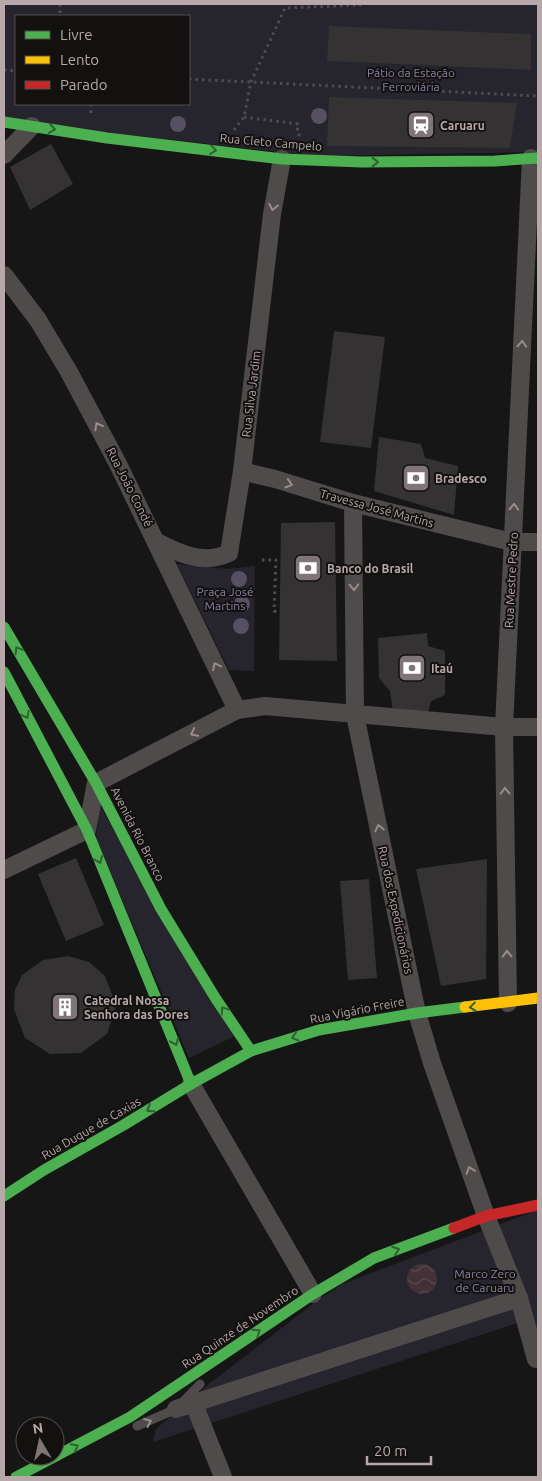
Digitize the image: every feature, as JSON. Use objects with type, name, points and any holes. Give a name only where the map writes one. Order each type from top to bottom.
[{"type":"main road","name":"Rua Cleto Campelo","points":[[4,122],[107,138],[282,159],[410,162],[495,161],[535,158]]},
{"type":"main road","name":"Avenida Rio Branco","points":[[4,627],[96,783],[161,909],[216,999],[251,1051]]},
{"type":"main road","points":[[4,672],[87,830],[192,1084]]},
{"type":"main road","name":"Rua Vigário Freire","points":[[192,1084],[251,1051],[319,1030],[417,1013],[538,998]]},
{"type":"main road","name":"Rua Duque de Caxias","points":[[4,1196],[44,1170],[192,1084]]},
{"type":"main road","name":"Rua Quinze de Novembro","points":[[16,1477],[130,1417],[313,1294],[374,1258],[486,1216],[538,1205]]},
{"type":"street","points":[[4,155],[32,126]]},
{"type":"street","name":"Rua Mestre Pedro","points":[[508,1002],[504,727],[512,542],[535,158]]},
{"type":"street","name":"Rua Silva Jardim","points":[[157,542],[186,556],[220,557],[230,553],[242,471],[272,214],[282,159]]},
{"type":"street","name":"Rua João Condé","points":[[4,275],[38,320],[70,372],[157,542],[237,710]]},
{"type":"street","name":"Travessa José Martins","points":[[242,471],[353,503],[512,542],[538,542]]},
{"type":"street","name":"Rua dos Expedicionários","points":[[353,503],[355,715],[417,1013],[432,1063],[486,1216],[519,1298],[536,1359]]},
{"type":"street","points":[[4,870],[87,830],[96,783],[237,710],[264,706],[504,727],[538,727]]},
{"type":"street","points":[[192,1084],[313,1294]]},
{"type":"street","points":[[176,1409],[519,1298]]},
{"type":"street","points":[[194,1404],[222,1477]]},
{"type":"lane","points":[[129,1430],[176,1409],[236,1347]]},
{"type":"path","points":[[226,152],[231,134],[244,117],[251,82],[285,8],[359,4]]},
{"type":"path","points":[[190,79],[538,96]]},
{"type":"path","points":[[244,117],[298,124],[297,133]]},
{"type":"path","points":[[262,560],[276,560],[274,612],[280,612]]},
{"type":"green space","name":"Pátio da Estação Ferroviária","points":[[4,4],[538,4],[538,152],[316,156],[4,121]]},
{"type":"green space","name":"Praça José Martins","points":[[177,564],[228,569],[255,566],[254,671],[229,670]]},
{"type":"green space","points":[[100,806],[235,1036],[189,1058],[96,838]]},
{"type":"green space","name":"Marco Zero de Caruaru","points":[[538,1210],[538,1340],[518,1323],[153,1442],[156,1429],[205,1387],[314,1303],[342,1284]]},
{"type":"water","points":[[422,1264],[432,1269],[437,1279],[432,1289],[422,1294],[412,1289],[407,1279],[412,1269]]},
{"type":"building","points":[[329,26],[531,34],[531,70],[327,61]]},
{"type":"building","name":"Caruaru","points":[[329,97],[517,103],[510,148],[327,146]]},
{"type":"building","points":[[51,144],[73,184],[30,210],[10,167]]},
{"type":"building","points":[[334,331],[385,337],[371,448],[320,442]]},
{"type":"building","name":"Bradesco","points":[[379,437],[421,444],[425,458],[458,466],[454,515],[374,491]]},
{"type":"building","name":"Banco do Brasil","points":[[335,522],[337,661],[279,660],[281,523]]},
{"type":"building","name":"Itaú","points":[[427,633],[428,646],[445,651],[445,695],[431,701],[428,713],[393,712],[390,691],[379,678],[378,638]]},
{"type":"building","points":[[76,858],[104,925],[66,941],[38,874]]},
{"type":"building","points":[[487,859],[486,979],[441,986],[416,869]]},
{"type":"building","points":[[369,879],[377,978],[348,980],[340,881]]},
{"type":"building","name":"Catedral Nossa Senhora das Dores","points":[[68,956],[89,962],[105,976],[116,1005],[107,1034],[81,1053],[50,1054],[25,1038],[14,1009],[15,990],[22,975],[43,960]]},
{"type":"traffic: fast","points":[[4,122],[107,138],[282,159],[362,162],[495,161],[538,158]]},
{"type":"traffic: fast","points":[[4,627],[96,783],[161,909],[216,999],[251,1051]]},
{"type":"traffic: fast","points":[[4,672],[87,830],[191,1084]]},
{"type":"traffic: fast","points":[[4,1196],[44,1170],[251,1051],[319,1030],[417,1013],[465,1007]]},
{"type":"traffic: fast","points":[[16,1477],[130,1417],[313,1294],[374,1258],[454,1228]]},
{"type":"traffic: slow","points":[[465,1007],[538,998]]},
{"type":"traffic: jam","points":[[454,1228],[486,1216],[538,1205]]},
{"type":"place","name":"Caruaru","points":[[421,125]]},
{"type":"place","name":"Bradesco","points":[[416,478]]},
{"type":"place","name":"Banco do Brasil","points":[[308,568]]},
{"type":"place","name":"Itaú","points":[[412,668]]},
{"type":"place","name":"Catedral Nossa Senhora das Dores","points":[[65,1007]]}]
